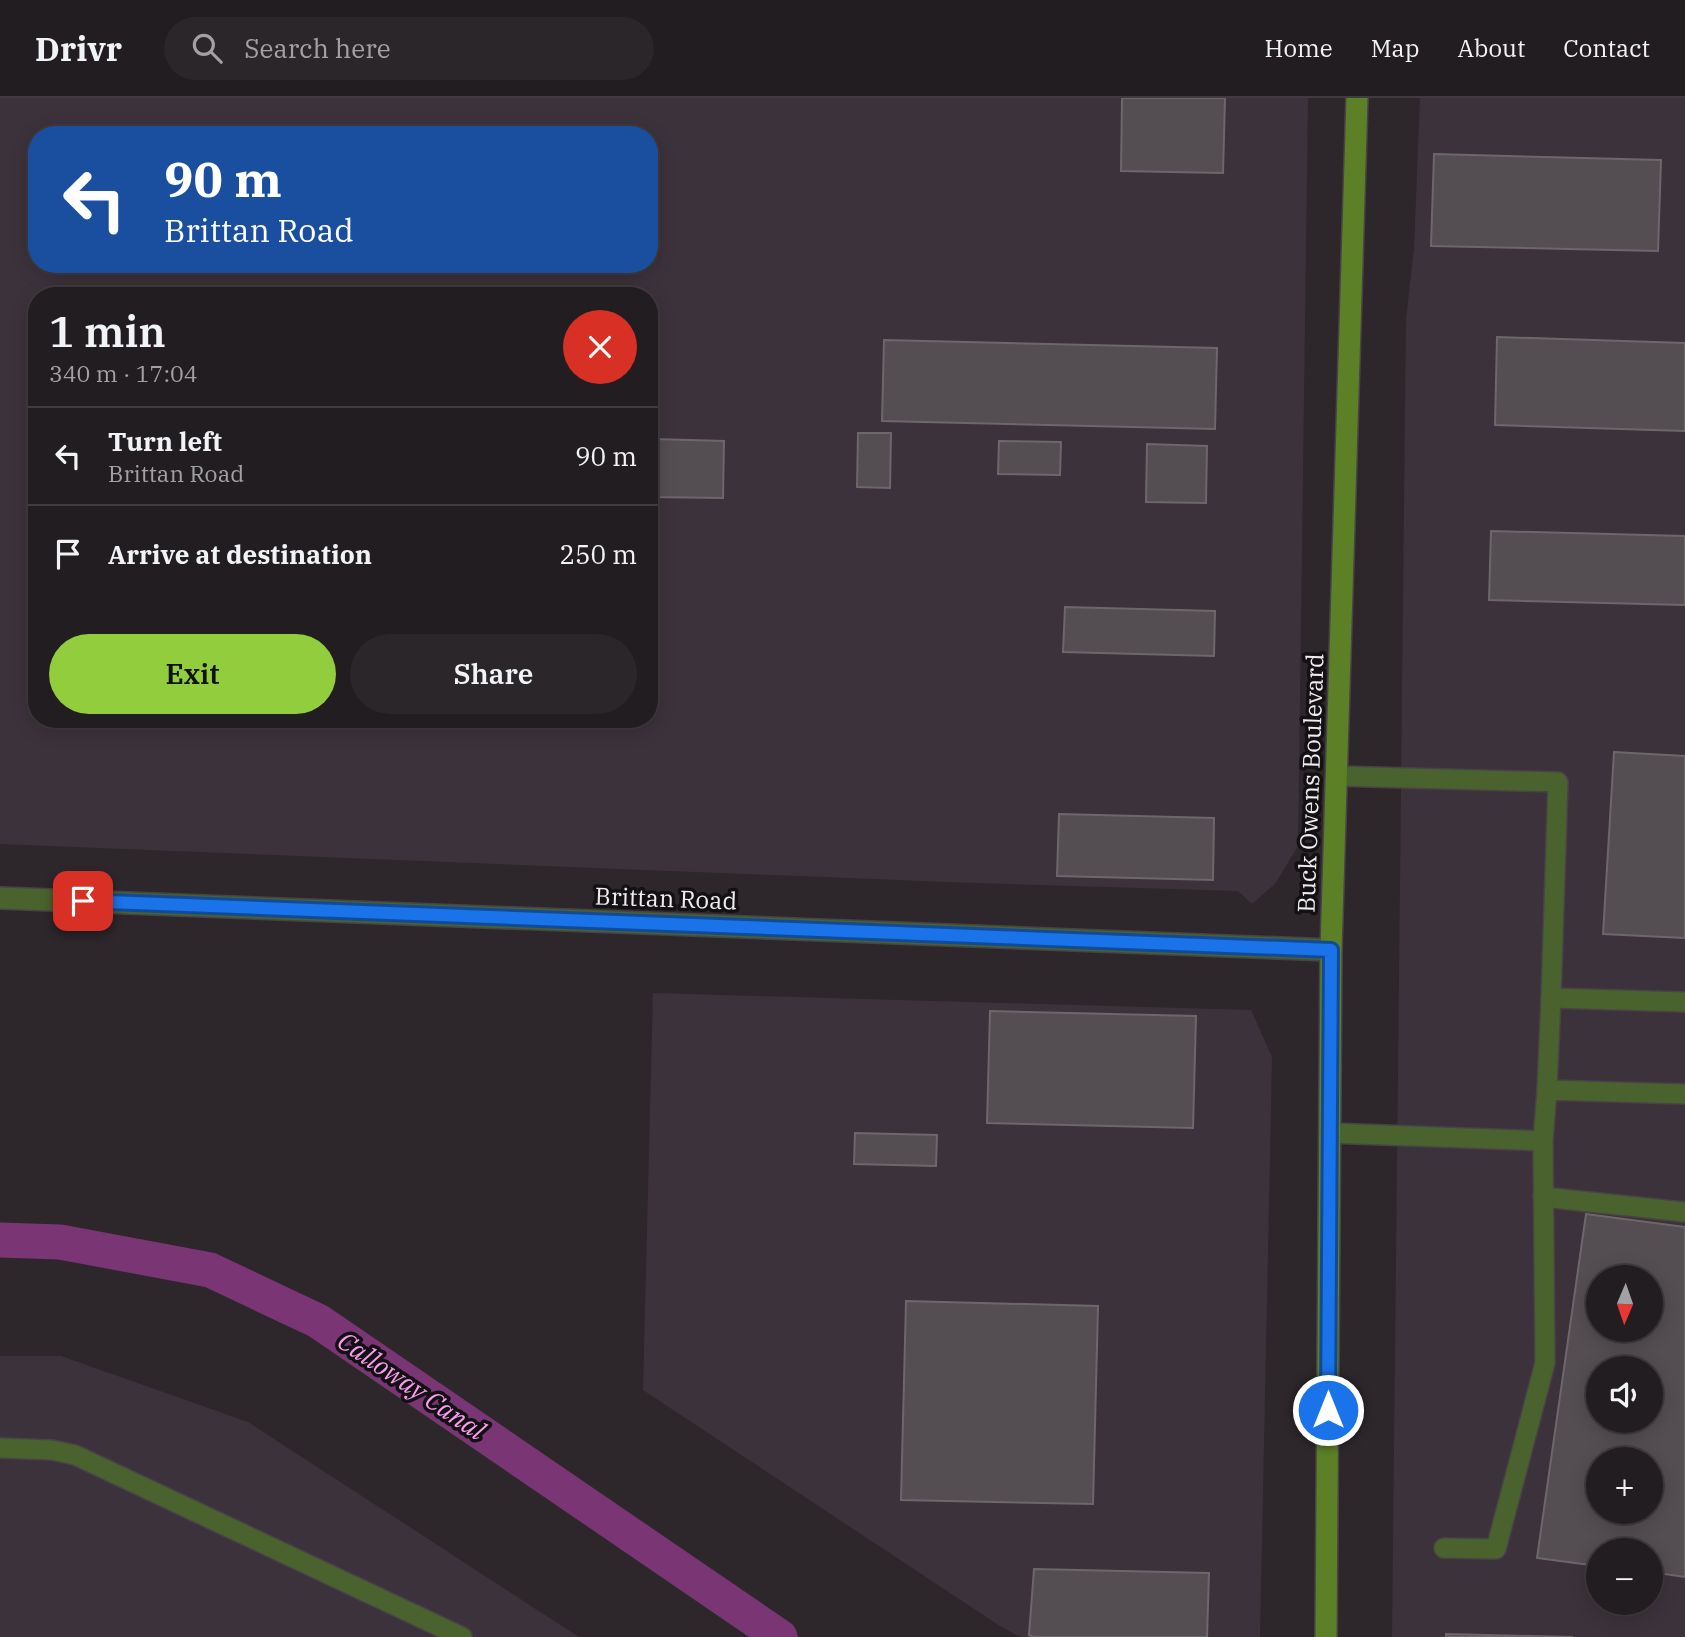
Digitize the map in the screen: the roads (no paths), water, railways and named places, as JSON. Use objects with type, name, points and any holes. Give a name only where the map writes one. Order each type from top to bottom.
[{"type":"main road","name":"Buck Owens Boulevard","points":[[1326,1637],[1331,950],[1357,98]]},
{"type":"street","name":"Brittan Road","points":[[0,898],[1331,950]]},
{"type":"lane","points":[[1336,776],[1558,782],[1543,1141],[1545,1363],[1496,1549],[1444,1548]]},
{"type":"lane","points":[[1551,998],[1685,1002]]},
{"type":"lane","points":[[1547,1090],[1685,1094]]},
{"type":"lane","points":[[1329,1133],[1543,1141]]},
{"type":"lane","points":[[1543,1197],[1685,1212]]},
{"type":"lane","points":[[0,1448],[52,1450],[75,1455],[462,1637]]},
{"type":"waterway","name":"Calloway Canal","points":[[0,1240],[60,1242],[210,1270],[318,1321],[780,1637]]}]
